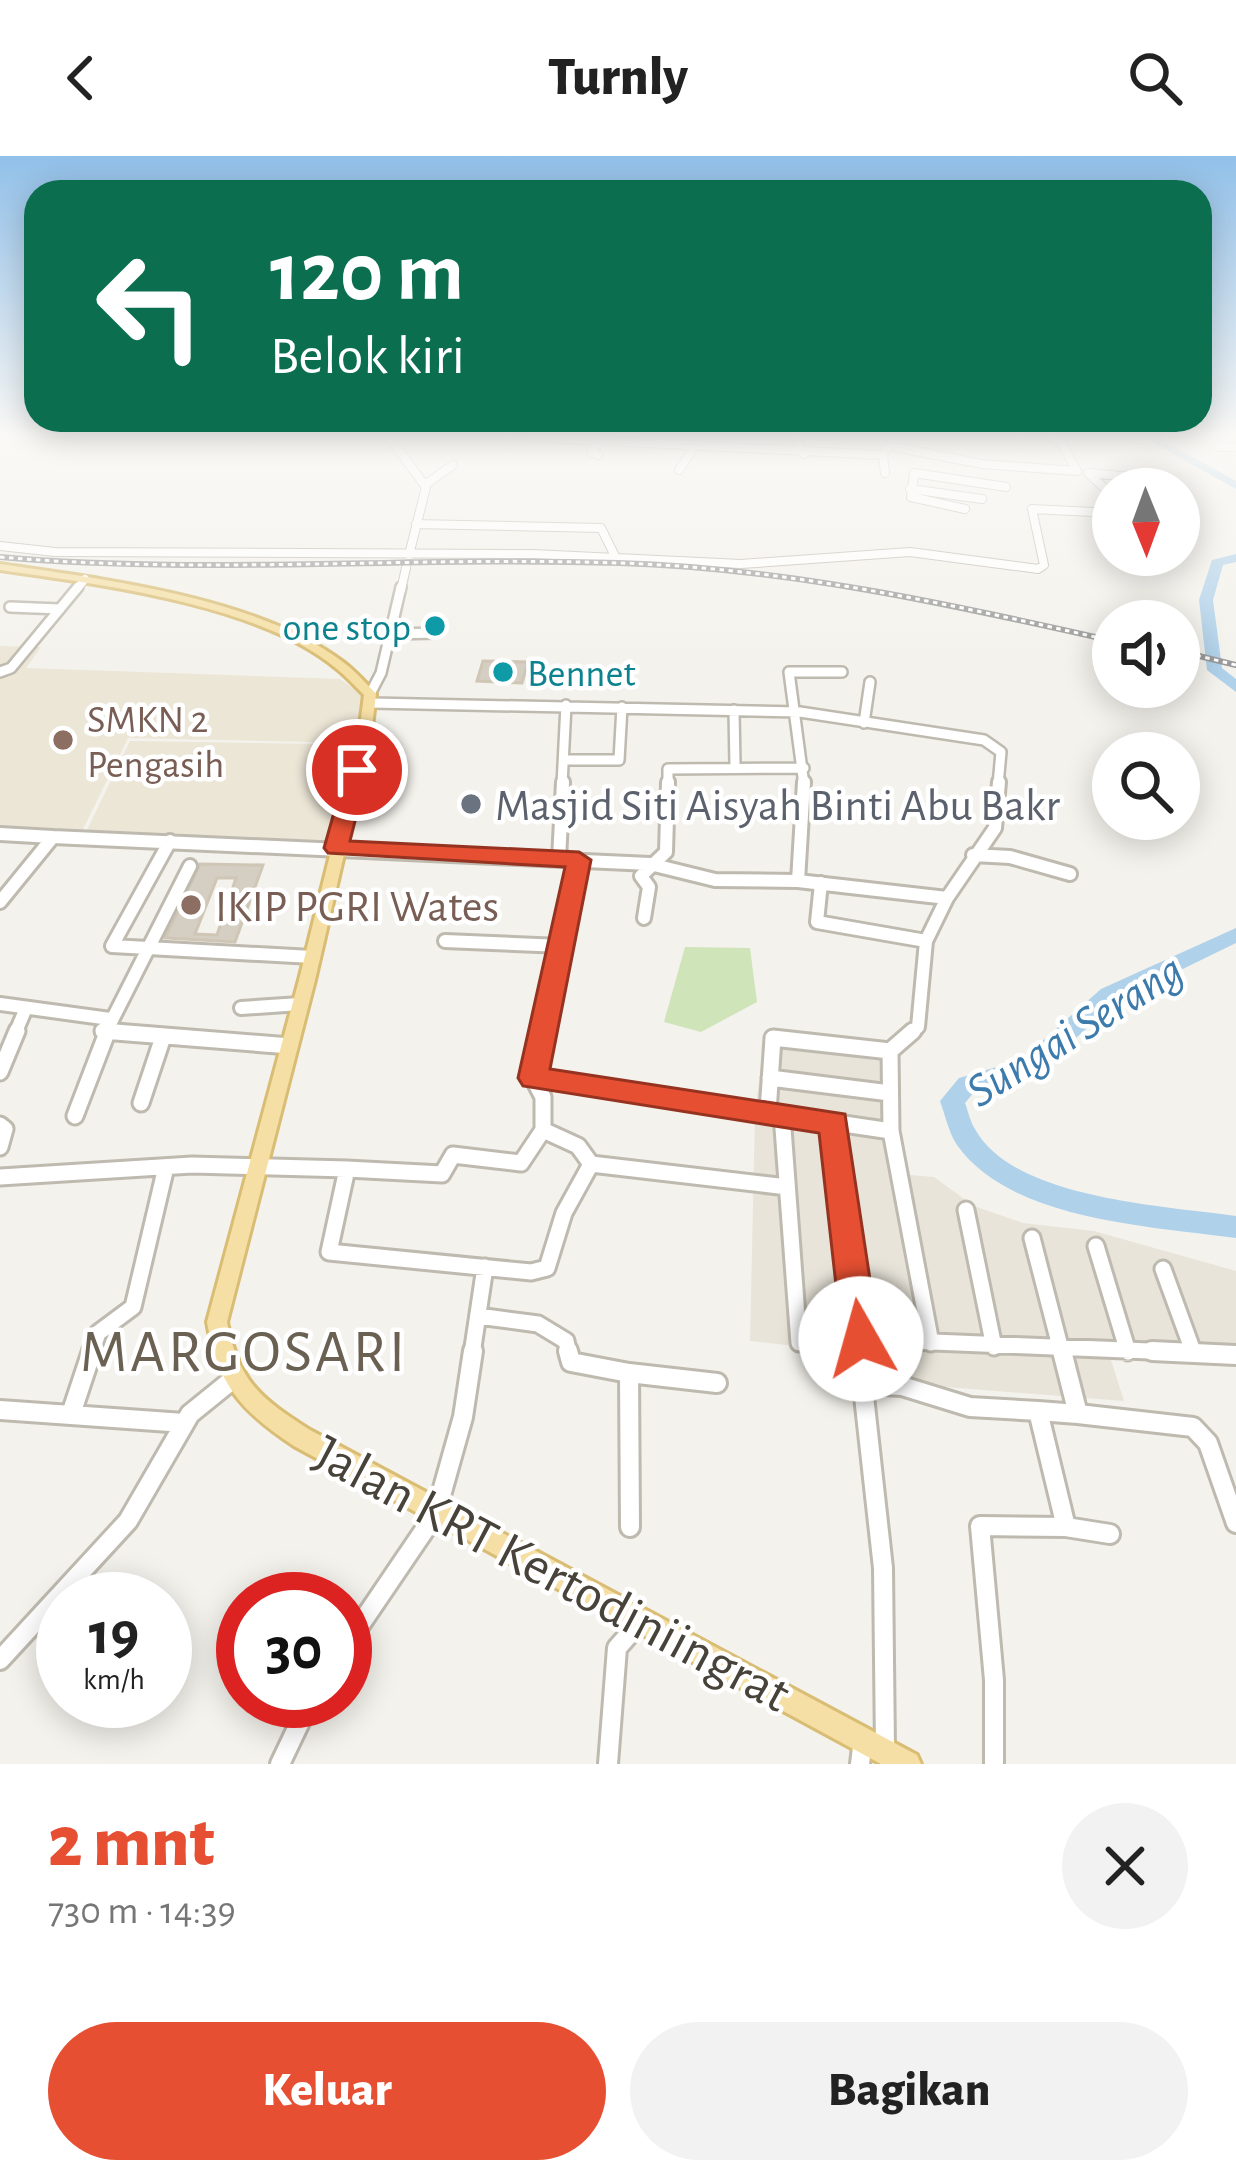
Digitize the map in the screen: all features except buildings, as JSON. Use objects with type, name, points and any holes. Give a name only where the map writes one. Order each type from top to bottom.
[{"type":"main road","points":[[0,567],[183,598],[261,624],[367,692]]},
{"type":"main road","points":[[232,1380],[223,1365],[218,1322],[312,957],[367,692],[380,673]]},
{"type":"main road","name":"Jalan KRT Kertodiniingrat","points":[[232,1380],[264,1414],[436,1513],[908,1764]]},
{"type":"street","points":[[409,554],[419,512]]},
{"type":"street","points":[[0,547],[55,552],[615,556],[741,564],[910,552],[1037,569],[1044,566],[1033,512]]},
{"type":"street","points":[[416,524],[601,528],[615,556]]},
{"type":"street","points":[[380,673],[406,568]]},
{"type":"street","points":[[0,672],[11,668],[85,580]]},
{"type":"street","points":[[10,607],[60,609]]},
{"type":"street","points":[[391,634],[437,633]]},
{"type":"street","points":[[798,881],[803,768],[800,712],[789,672],[842,672]]},
{"type":"street","points":[[865,724],[870,682]]},
{"type":"street","points":[[367,692],[566,705],[800,712],[997,745],[1001,752],[995,828],[946,898],[926,941],[918,1027],[890,1051],[773,1038],[770,1078],[787,1187],[799,1343]]},
{"type":"street","points":[[559,859],[566,705]]},
{"type":"street","points":[[565,760],[620,760],[622,707]]},
{"type":"street","points":[[734,710],[735,766]]},
{"type":"street","points":[[644,918],[649,887],[641,876],[658,866],[666,852],[668,770],[803,768]]},
{"type":"street","points":[[0,834],[579,860],[658,866],[715,880],[798,881],[946,898]]},
{"type":"street","points":[[0,902],[53,837]]},
{"type":"street","points":[[170,841],[110,942],[150,950],[312,957]]},
{"type":"street","points":[[973,855],[1010,857],[1070,874]]},
{"type":"street","points":[[0,1177],[166,1167],[442,1174],[453,1155],[521,1163],[543,1130],[543,1097],[533,1078],[579,860]]},
{"type":"street","points":[[75,1116],[110,1018],[150,950],[190,866]]},
{"type":"street","points":[[821,883],[817,922],[926,941]]},
{"type":"street","points":[[446,941],[562,946]]},
{"type":"street","points":[[0,1004],[110,1018]]},
{"type":"street","points":[[241,1008],[300,1004]]},
{"type":"street","points":[[0,1072],[26,1008]]},
{"type":"street","points":[[105,1038],[290,1046]]},
{"type":"street","points":[[141,1103],[162,1040]]},
{"type":"street","points":[[890,1051],[891,1131],[931,1343]]},
{"type":"street","points":[[533,1078],[891,1131]]},
{"type":"street","points":[[770,1078],[890,1093]]},
{"type":"street","points":[[833,1123],[861,1339],[888,1638],[885,1751]]},
{"type":"street","points":[[0,1125],[5,1129],[0,1147]]},
{"type":"street","points":[[543,1130],[578,1146],[591,1164],[787,1187]]},
{"type":"street","points":[[347,1169],[329,1252],[548,1268],[569,1201],[591,1164]]},
{"type":"street","points":[[71,1414],[98,1333],[133,1307],[166,1167]]},
{"type":"street","points":[[966,1210],[994,1347]]},
{"type":"street","points":[[1031,1238],[1078,1414]]},
{"type":"street","points":[[1096,1246],[1128,1352]]},
{"type":"street","points":[[372,1607],[436,1513],[463,1418],[485,1267]]},
{"type":"street","points":[[1163,1269],[1194,1354]]},
{"type":"street","points":[[478,1316],[538,1324],[566,1341],[571,1363],[717,1383]]},
{"type":"street","points":[[861,1339],[1236,1355]]},
{"type":"street","points":[[629,1373],[630,1527]]},
{"type":"street","points":[[0,1660],[128,1521],[184,1423],[203,1399],[232,1380]]},
{"type":"street","points":[[865,1384],[902,1386],[970,1407],[1193,1426],[1208,1443],[1236,1523]]},
{"type":"street","points":[[0,1410],[184,1423]]},
{"type":"street","points":[[1038,1412],[1066,1527]]},
{"type":"street","points":[[994,1764],[994,1680],[980,1526],[1066,1527],[1110,1534]]},
{"type":"street","points":[[608,1764],[617,1648],[640,1622]]},
{"type":"street","points":[[280,1764],[297,1728]]},
{"type":"street","points":[[860,1764],[863,1738]]},
{"type":"shaded area","name":"SMKN 2 Pengasih","points":[[0,646],[41,647],[26,668],[340,679],[363,695],[358,743],[128,738],[81,833],[0,830]]},
{"type":"shaded area","points":[[130,741],[321,744],[319,752],[357,753],[331,845],[85,834]]},
{"type":"shaded area","points":[[765,1032],[900,1051],[899,1130],[910,1175],[934,1177],[974,1206],[1023,1223],[1094,1231],[1236,1271],[1236,1364],[1111,1360],[1124,1401],[845,1379],[842,1351],[750,1341],[755,1114]]},
{"type":"green space","points":[[685,947],[750,948],[757,1002],[701,1032],[664,1022]]},
{"type":"waterway","name":"Sungai Serang","points":[[1236,558],[1217,563],[1206,600],[1215,670],[1236,687]]},
{"type":"waterway","name":"Sungai Serang","points":[[1236,935],[1109,995],[1029,1067],[967,1084],[952,1101],[965,1137],[991,1165],[1026,1185],[1112,1209],[1236,1227]]},
{"type":"railway","points":[[0,557],[155,565],[541,561],[681,566],[868,590],[1092,636]]},
{"type":"railway","points":[[1200,656],[1236,665]]},
{"type":"place","name":"one stop","points":[[435,626]]},
{"type":"place","name":"Bennet","points":[[503,672]]},
{"type":"place","name":"SMKN 2 Pengasih","points":[[63,740]]},
{"type":"place","name":"Masjid Siti Aisyah Binti Abu Bakr","points":[[471,804]]},
{"type":"place","name":"IKIP PGRI Wates","points":[[191,905]]},
{"type":"district","name":"MARGOSARI","points":[[244,1350]]},
{"type":"route","points":[[357,770],[336,848],[579,860],[533,1078],[833,1123],[861,1339]]}]
